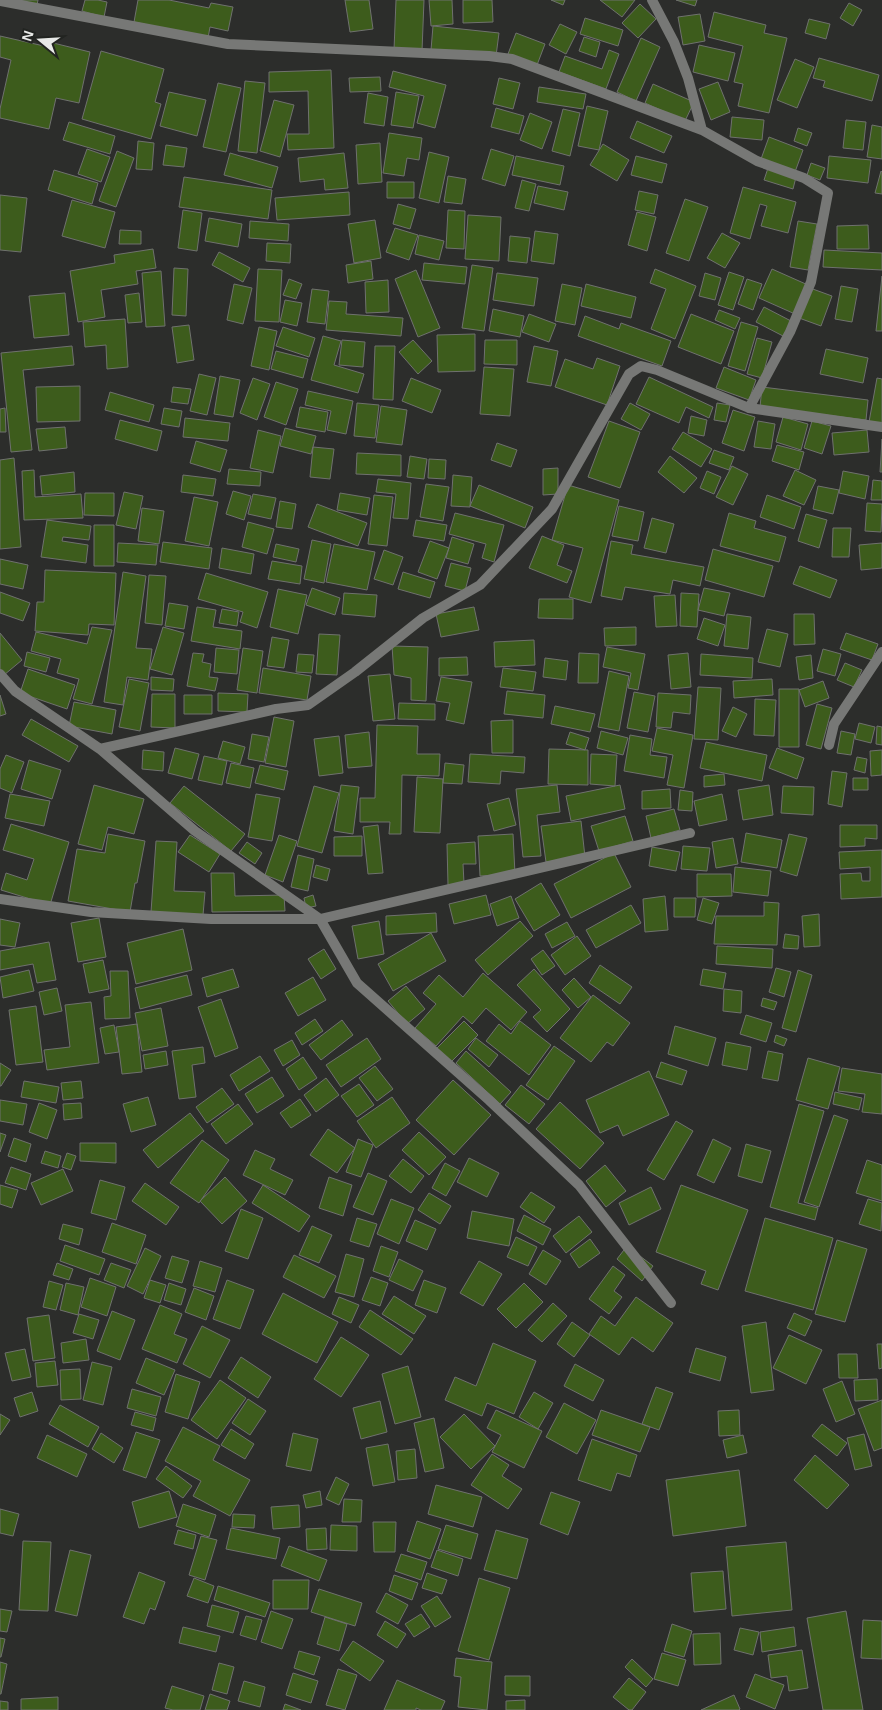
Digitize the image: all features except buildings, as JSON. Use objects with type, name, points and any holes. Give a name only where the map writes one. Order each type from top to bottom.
[{"type":"street","points":[[652,0],[674,42],[688,78],[702,130]]},
{"type":"street","points":[[0,1],[228,44],[489,56],[512,59],[702,130],[757,161],[804,178],[828,193],[811,282],[790,332],[749,408]]},
{"type":"street","points":[[100,749],[276,709],[308,705],[355,672],[423,618],[480,585],[552,509],[629,374],[641,366],[657,370],[749,408],[882,427]]},
{"type":"street","points":[[829,745],[834,724],[882,652]]},
{"type":"street","points":[[0,674],[15,692],[100,749],[195,831],[320,919],[357,983],[489,1100],[579,1185],[671,1303]]},
{"type":"street","points":[[0,899],[92,912],[211,919],[320,919],[690,834]]}]
